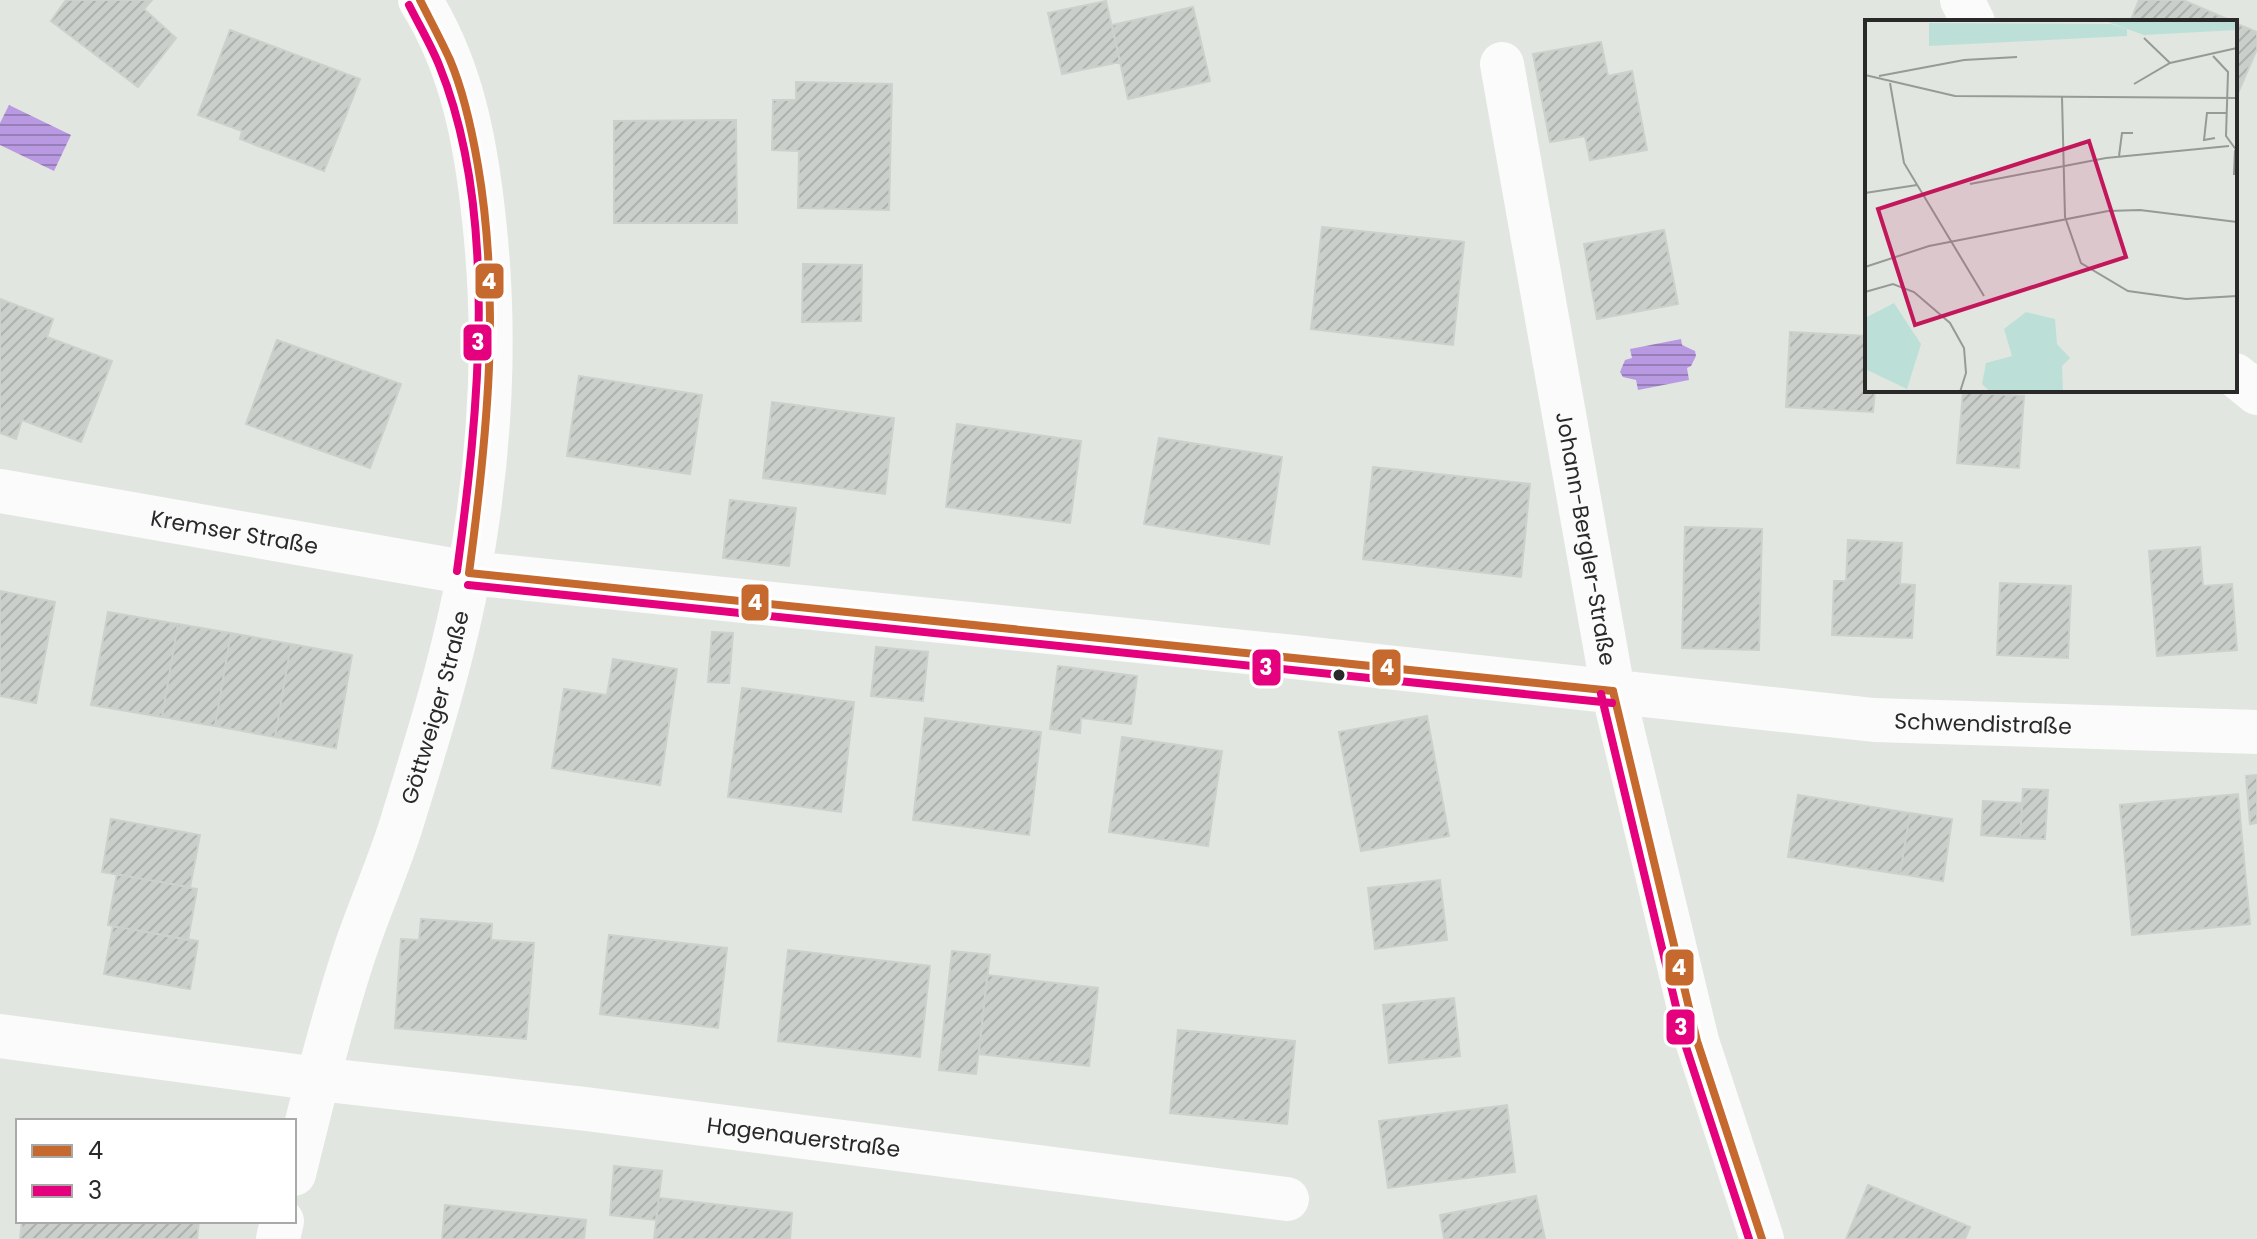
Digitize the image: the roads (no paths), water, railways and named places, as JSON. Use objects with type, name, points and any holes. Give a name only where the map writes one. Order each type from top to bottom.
[{"type":"street","name":"Göttweiger Straße","points":[[296,1166],[353,957],[402,822],[448,665],[469,573],[479,506],[491,335],[488,255],[477,153],[460,83],[420,0]]},
{"type":"street","points":[[1962,0],[1972,20]]},
{"type":"street","name":"Johann-Bergler-Straße","points":[[1502,64],[1613,691],[1697,1041],[1762,1239]]},
{"type":"street","points":[[2237,377],[2257,393]]},
{"type":"street","name":"Kremser Straße","points":[[0,491],[469,573]]},
{"type":"street","name":"Schwendistraße","points":[[469,573],[1874,720],[2257,732]]},
{"type":"street","points":[[0,1036],[318,1079]]},
{"type":"street","name":"Hagenauerstraße","points":[[318,1079],[586,1109],[1287,1199]]}]
